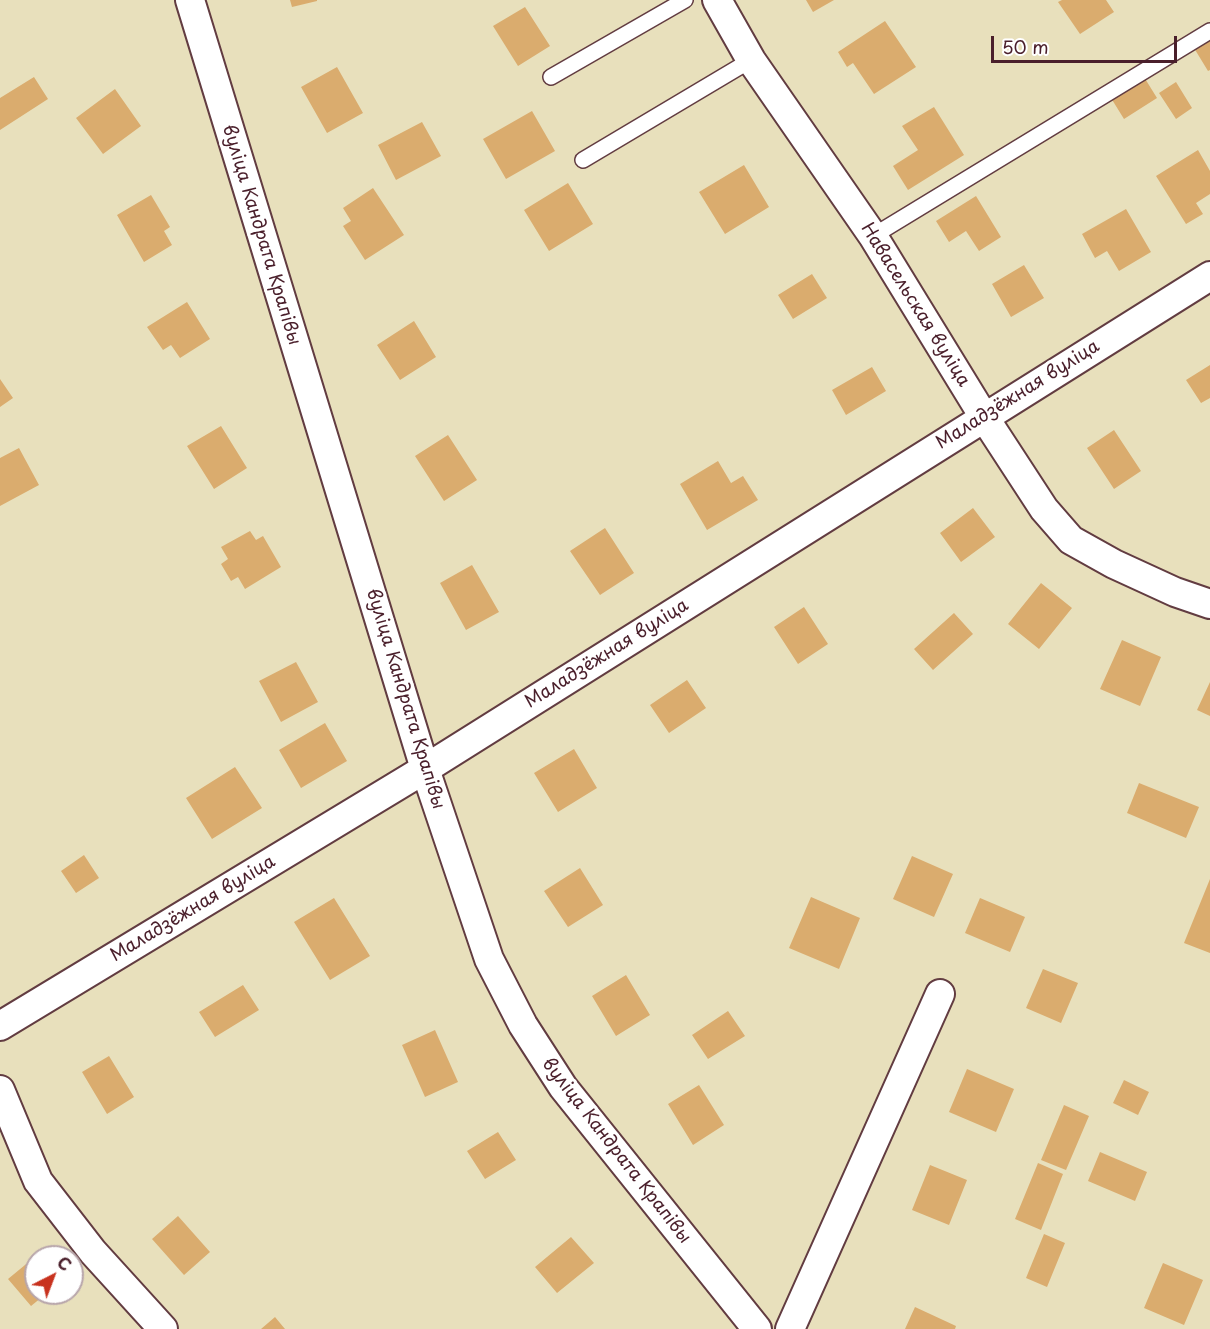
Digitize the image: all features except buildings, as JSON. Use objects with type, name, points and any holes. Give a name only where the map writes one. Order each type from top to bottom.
[{"type":"street","name":"вуліца Кандрата Крапівы","points":[[190,0],[425,769],[489,959],[523,1024],[563,1088],[752,1327]]},
{"type":"street","name":"Навасельская вуліца","points":[[717,0],[751,60],[873,236],[984,417],[1044,508],[1071,540],[1114,564],[1175,592],[1210,604]]},
{"type":"street","name":"Маладзёжная вуліца","points":[[0,1026],[425,769],[1210,276]]},
{"type":"street","points":[[790,1329],[940,994]]},
{"type":"street","points":[[0,1090],[38,1181],[93,1252],[163,1329]]},
{"type":"lane","points":[[551,77],[685,0]]},
{"type":"lane","points":[[873,236],[1210,31]]},
{"type":"lane","points":[[583,160],[751,60]]}]
